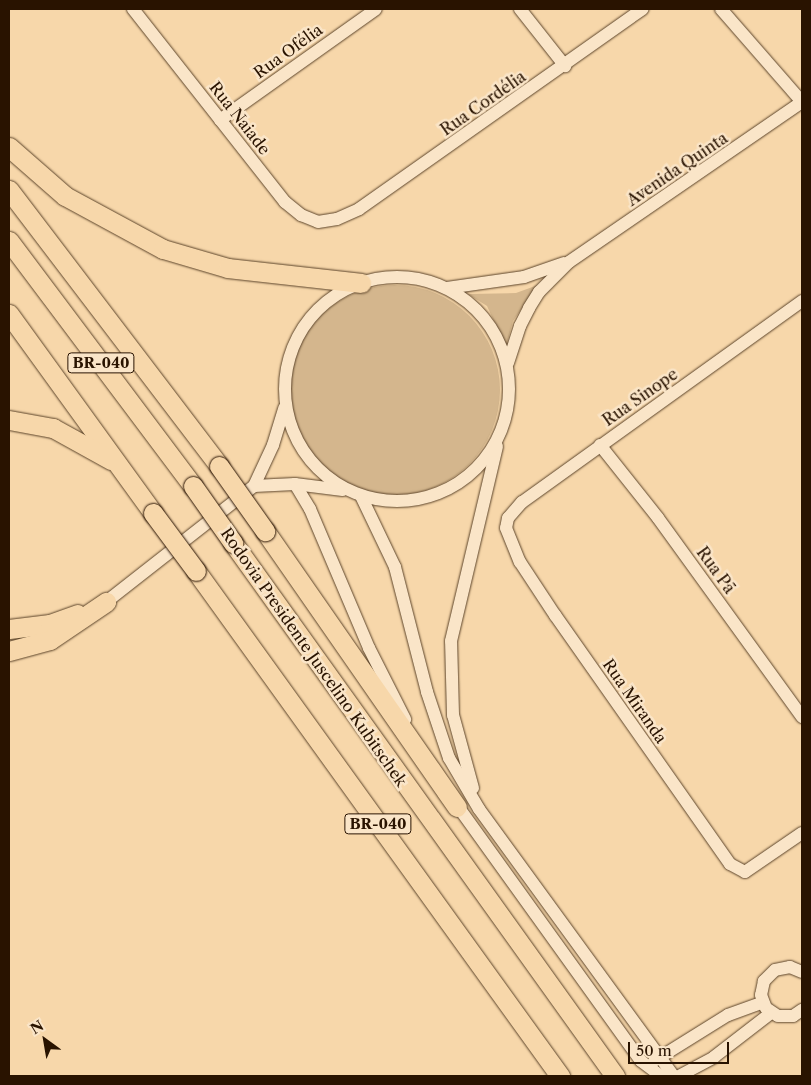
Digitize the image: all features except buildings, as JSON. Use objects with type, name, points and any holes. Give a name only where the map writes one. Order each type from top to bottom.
[{"type":"highway","points":[[9,147],[65,196],[163,249],[228,268],[361,282]]},
{"type":"highway","points":[[9,190],[219,466],[457,807]]},
{"type":"highway","name":"Rodovia Presidente Juscelino Kubitschek","points":[[9,240],[193,486],[615,1076]]},
{"type":"highway","name":"BR-040","points":[[9,314],[560,1076]]},
{"type":"highway","points":[[9,420],[53,428],[75,438],[121,468]]},
{"type":"highway","points":[[9,629],[50,624],[106,602]]},
{"type":"highway","points":[[9,651],[50,640],[106,602]]},
{"type":"street","name":"Rua Naiade","points":[[133,9],[285,202],[301,215],[318,222],[337,218]]},
{"type":"street","name":"Rua Ofélia","points":[[220,120],[376,9]]},
{"type":"street","points":[[520,9],[565,66]]},
{"type":"street","name":"Rua Cordélia","points":[[337,218],[358,209],[565,66],[643,9]]},
{"type":"street","points":[[720,9],[802,102]]},
{"type":"street","name":"Avenida Quinta","points":[[508,364],[520,326],[529,308],[539,292],[569,262],[802,102]]},
{"type":"street","name":"Avenida Quinta","points":[[447,288],[524,277],[569,262]]},
{"type":"street","points":[[479,809],[453,716],[451,641],[498,441],[510,403],[508,364],[496,332],[475,306],[447,288],[419,278],[400,277],[361,282],[333,296],[310,318],[294,344],[285,374],[285,405],[291,430],[303,452],[318,471],[348,491],[361,496],[392,502],[424,499],[454,487],[479,467],[498,441]]},
{"type":"street","name":"Rua Sinope","points":[[506,528],[508,518],[522,502],[802,302]]},
{"type":"street","points":[[106,602],[254,486],[273,445],[285,405]]},
{"type":"street","name":"Rua Pã","points":[[600,445],[658,518],[802,717]]},
{"type":"street","points":[[254,486],[295,484],[348,491]]},
{"type":"street","points":[[295,484],[314,517],[369,648],[403,716],[457,807],[646,1066],[661,1076]]},
{"type":"street","points":[[361,496],[395,567],[438,728],[449,758],[479,809],[674,1076]]},
{"type":"street","name":"Rua Miranda","points":[[506,528],[520,562],[535,585],[714,844],[738,870],[745,872],[756,867],[802,833]]},
{"type":"street","points":[[802,972],[782,968],[769,975],[762,988],[763,1002],[771,1013],[785,1017],[802,1010]]},
{"type":"street","points":[[646,1066],[728,1015],[763,1002]]},
{"type":"street","points":[[679,1076],[714,1057],[771,1013]]},
{"type":"shaded area","points":[[385,285],[405,285],[426,289],[445,297],[470,315],[483,331],[496,359],[500,390],[496,421],[483,449],[470,465],[454,478],[426,491],[405,495],[385,495],[364,491],[345,483],[328,472],[313,457],[302,440],[294,421],[290,400],[290,380],[294,359],[302,340],[313,323],[328,308],[345,297],[364,289]]},
{"type":"shaded area","points":[[538,285],[513,321],[506,347],[487,306],[468,294],[516,293]]}]
